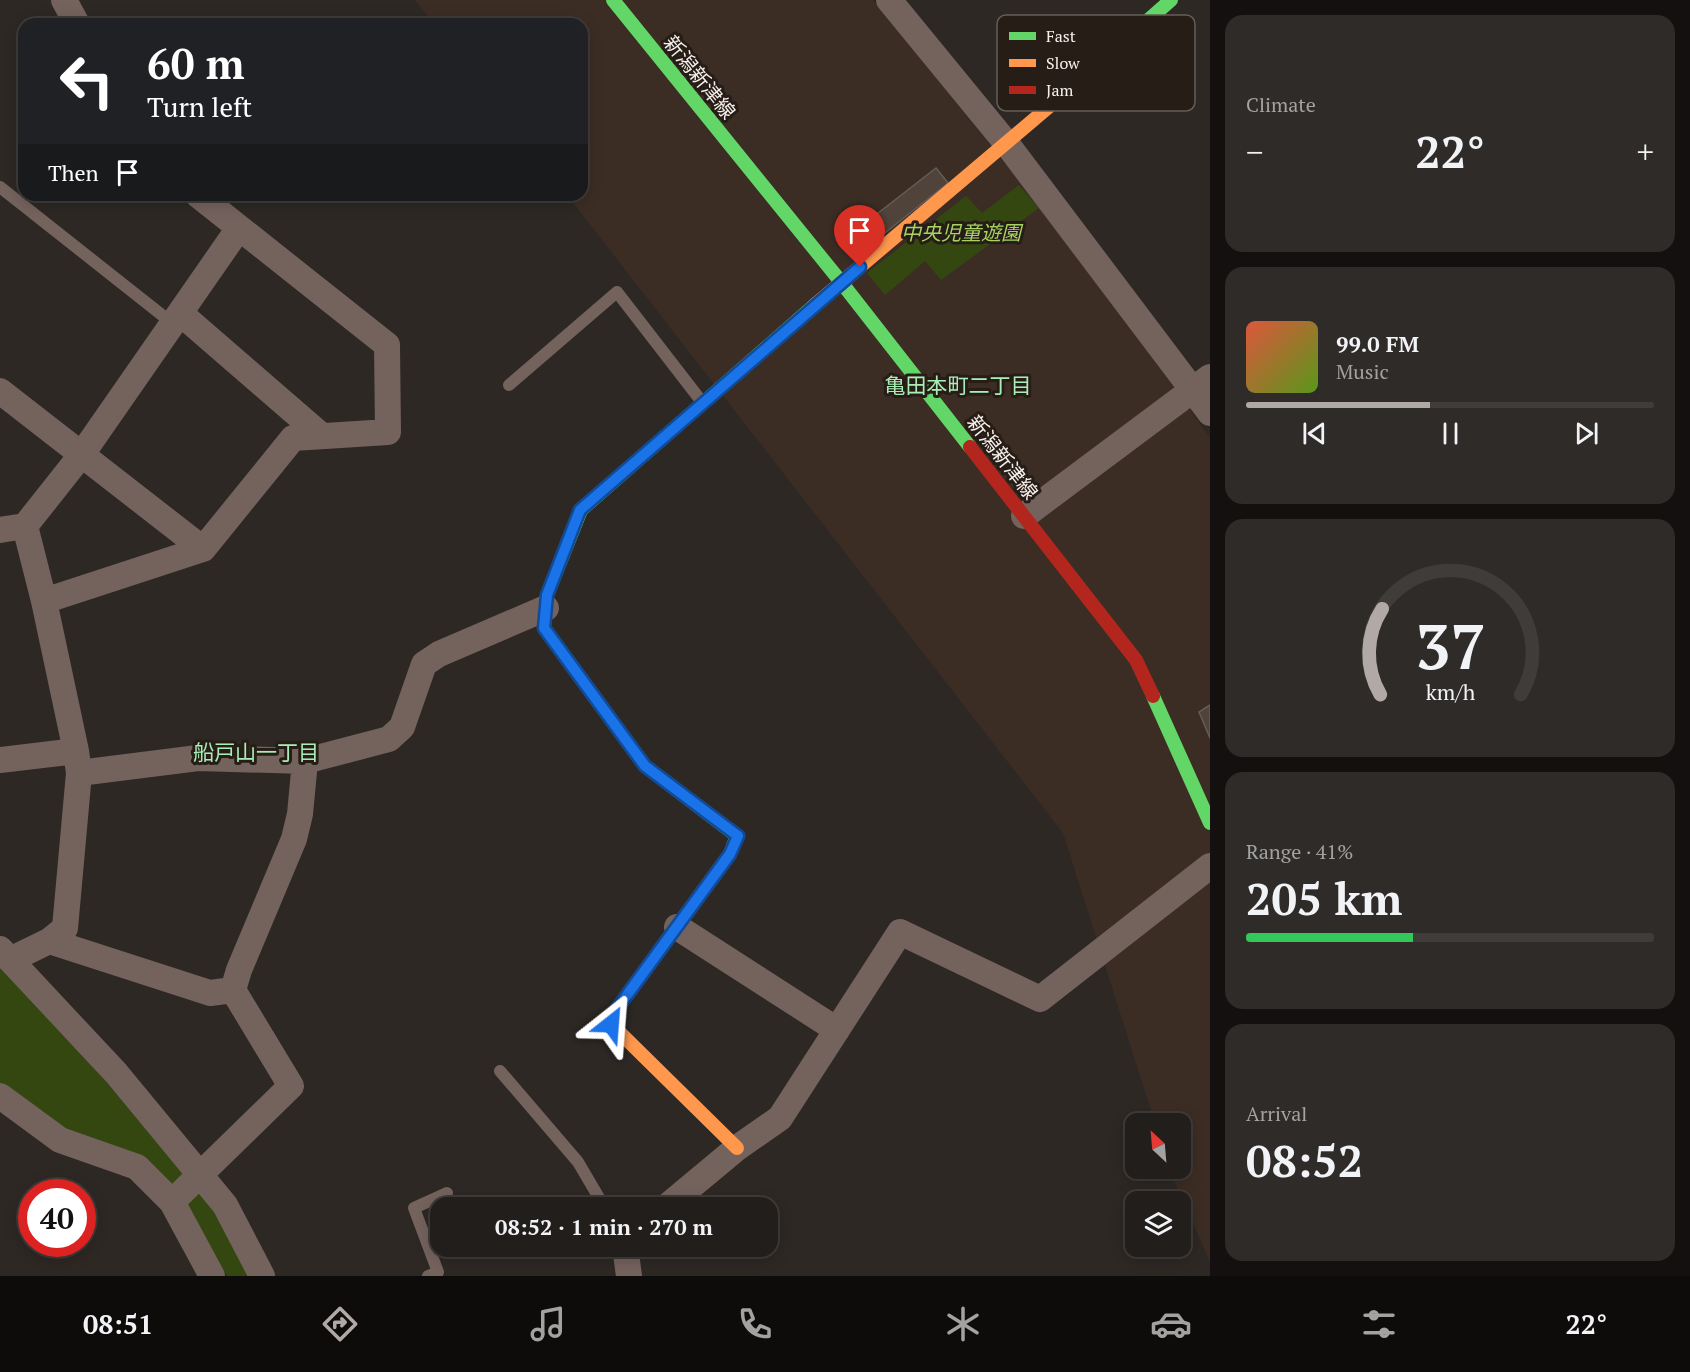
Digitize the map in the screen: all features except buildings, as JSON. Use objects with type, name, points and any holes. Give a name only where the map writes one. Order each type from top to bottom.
[{"type":"street","points":[[64,0],[74,18]]},
{"type":"street","name":"新潟新津線","points":[[613,0],[841,282],[1136,660],[1159,706],[1210,823]]},
{"type":"street","points":[[889,0],[1201,383],[1210,413]]},
{"type":"street","points":[[1154,15],[1171,0]]},
{"type":"street","points":[[736,1148],[611,1024],[616,1010],[730,854],[738,836],[645,766],[544,628],[547,595],[580,510],[841,282],[1045,111]]},
{"type":"street","points":[[44,601],[202,549],[293,438],[388,432],[387,345],[205,201]]},
{"type":"street","points":[[239,228],[82,454],[12,528],[44,601],[78,762],[65,928],[49,941],[5,954],[116,1073],[225,1205],[262,1276]]},
{"type":"street","points":[[176,318],[322,436]]},
{"type":"street","points":[[1024,516],[1201,383]]},
{"type":"street","points":[[0,391],[202,549]]},
{"type":"street","points":[[0,759],[78,762],[198,758],[305,761],[389,739],[402,727],[424,664],[439,654],[546,608]]},
{"type":"street","points":[[172,1202],[291,1086],[233,990],[239,970],[294,839],[300,814],[305,761]]},
{"type":"street","points":[[678,1197],[736,1148],[780,1118],[900,932],[1040,999],[1210,866]]},
{"type":"street","points":[[677,927],[837,1030]]},
{"type":"street","points":[[49,941],[210,993],[233,990]]},
{"type":"street","points":[[2,1101],[60,1140],[137,1167],[172,1202],[212,1276]]},
{"type":"street","points":[[626,1257],[629,1276]]},
{"type":"lane","points":[[0,187],[18,200]]},
{"type":"lane","points":[[19,201],[176,318]]},
{"type":"lane","points":[[509,385],[617,292],[703,403]]},
{"type":"lane","points":[[500,1071],[578,1162],[599,1197]]},
{"type":"lane","points":[[428,1276],[438,1272],[414,1208],[447,1193]]},
{"type":"shaded area","points":[[415,0],[873,0],[1071,245],[1210,438],[1210,1262],[1191,1219],[1191,1191],[1179,1191],[1173,1179],[1191,1179],[1191,1113],[1152,1113],[1063,833],[572,201],[588,201],[588,18],[429,18]]},
{"type":"green space","name":"中央児童遊園","points":[[1019,185],[1039,208],[941,280],[925,261],[885,295],[867,273],[966,196],[982,213]]},
{"type":"green space","points":[[0,965],[109,1085],[215,1212],[249,1276],[227,1276],[181,1194],[60,1132],[0,1083]]},
{"type":"traffic: fast","points":[[613,0],[841,282],[970,447]]},
{"type":"traffic: fast","points":[[1154,15],[1171,0]]},
{"type":"traffic: fast","points":[[711,880],[730,854],[737,836],[645,766],[544,628],[547,595],[581,510],[817,303]]},
{"type":"traffic: fast","points":[[1153,696],[1210,823]]},
{"type":"traffic: slow","points":[[817,303],[1044,111]]},
{"type":"traffic: slow","points":[[711,880],[616,1010],[611,1024],[737,1148]]},
{"type":"traffic: jam","points":[[970,447],[1136,660],[1153,696]]},
{"type":"district","name":"亀田本町二丁目","points":[[958,385]]},
{"type":"district","name":"船戸山一丁目","points":[[256,752]]},
{"type":"route","points":[[611,1024],[616,1010],[730,854],[738,836],[645,766],[544,628],[547,595],[580,510],[860,267]]}]
